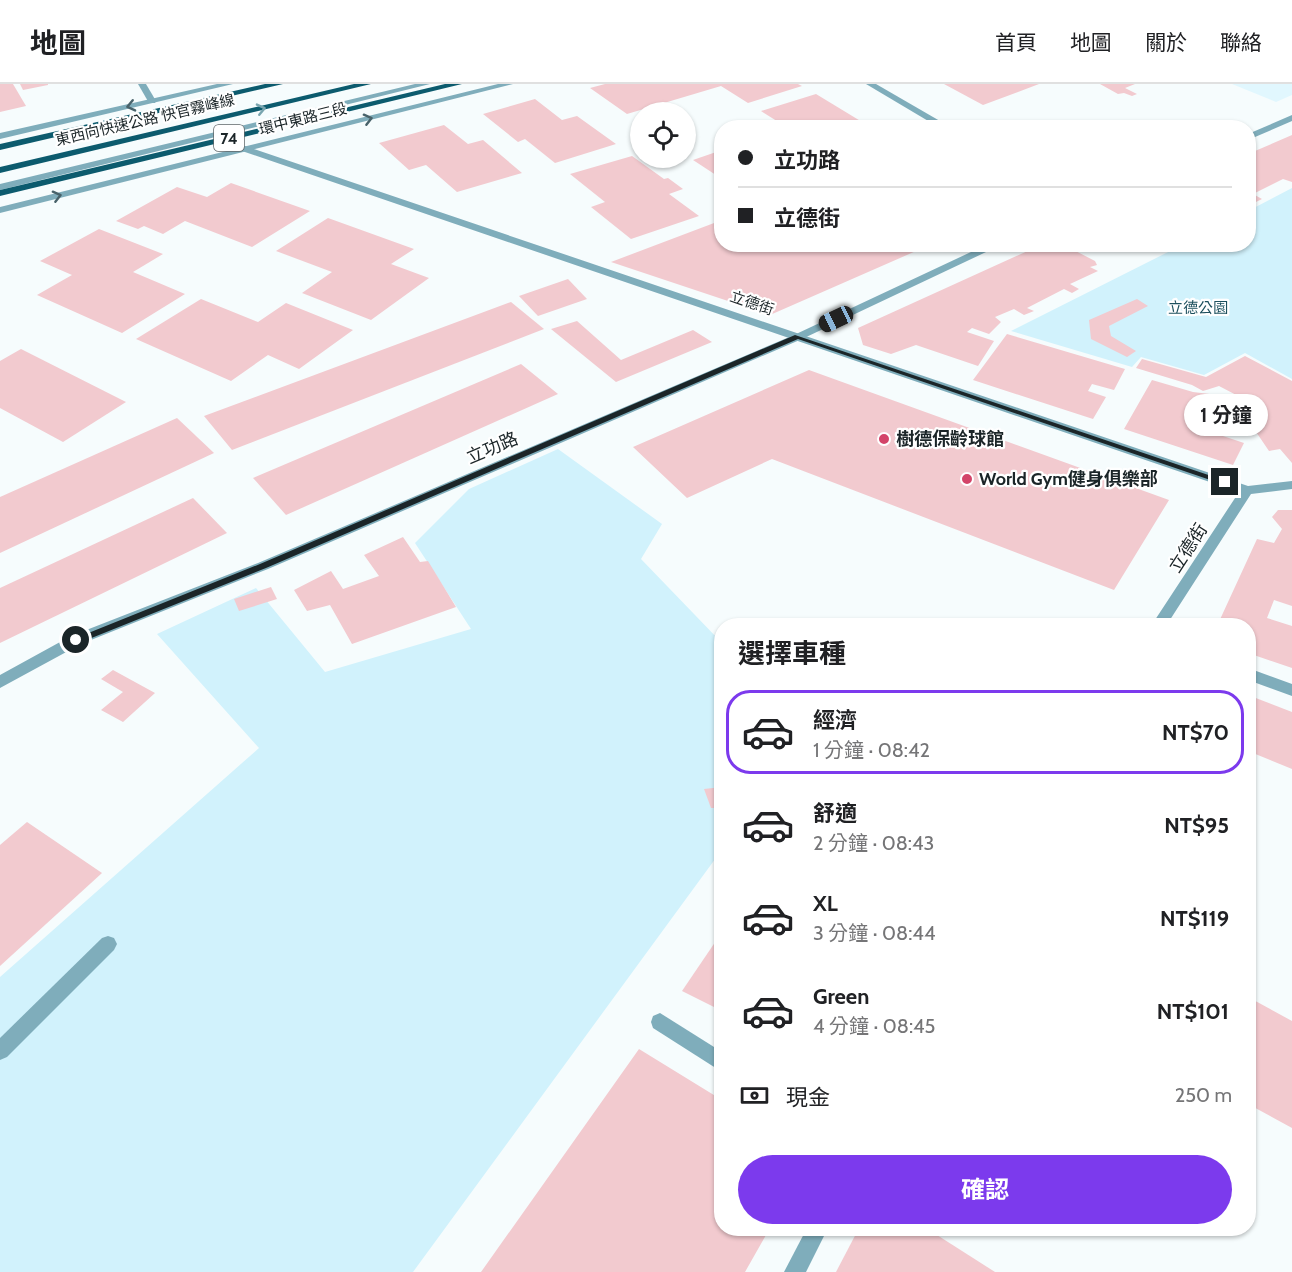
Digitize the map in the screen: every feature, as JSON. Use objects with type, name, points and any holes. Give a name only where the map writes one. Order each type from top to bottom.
[{"type":"highway","name":"東西向快速公路 快官霧峰線","points":[[0,147],[278,84]]},
{"type":"highway","name":"東西向快速公路 快官霧峰線","points":[[0,170],[366,84]]},
{"type":"highway","name":"74","points":[[0,193],[457,84]]},
{"type":"street","points":[[142,84],[152,101]]},
{"type":"street","points":[[0,136],[229,84]]},
{"type":"street","name":"環中東路三段","points":[[0,187],[426,84]]},
{"type":"street","name":"環中東路三段","points":[[0,210],[509,84]]},
{"type":"street","points":[[870,84],[934,120]]},
{"type":"street","points":[[1256,134],[1292,118]]},
{"type":"street","name":"立德街","points":[[245,149],[1247,490],[1292,484]]},
{"type":"street","name":"立功路","points":[[0,682],[76,640],[263,566],[798,337],[981,252]]},
{"type":"street","name":"立德街","points":[[1163,618],[1247,490]]},
{"type":"street","points":[[1256,677],[1292,690]]},
{"type":"street","points":[[0,1051],[108,944]]},
{"type":"street","points":[[660,1022],[714,1058]]},
{"type":"street","points":[[795,1272],[814,1236]]},
{"type":"shaded area","points":[[1232,84],[1292,84],[1292,95],[1276,102]]},
{"type":"green space","name":"立德公園","points":[[1292,188],[1292,379],[1245,353],[1204,375],[1141,357],[1132,367],[1011,331],[1168,252],[1256,252],[1256,207]]},
{"type":"green space","points":[[558,449],[662,524],[641,559],[714,635],[714,861],[413,1272],[0,1272],[0,977],[259,748],[157,634],[256,588],[325,672],[471,629],[415,543],[469,489]]},
{"type":"building","points":[[0,84],[13,84],[26,106],[0,112]]},
{"type":"building","points":[[20,84],[48,84],[48,85],[23,90]]},
{"type":"building","points":[[605,84],[798,84],[802,86],[748,103],[721,86],[667,102],[630,102],[630,113],[627,114],[590,88]]},
{"type":"building","points":[[944,84],[1039,84],[983,105]]},
{"type":"building","points":[[1100,84],[1135,84],[1125,88],[1137,94],[1132,96],[1124,93],[1118,94]]},
{"type":"building","points":[[816,94],[859,120],[775,120],[761,111]]},
{"type":"building","points":[[535,99],[562,120],[577,116],[616,144],[555,163],[525,139],[518,142],[483,114]]},
{"type":"building","points":[[444,125],[468,144],[483,140],[522,173],[457,192],[426,165],[409,170],[379,143]]},
{"type":"building","points":[[1292,135],[1292,182],[1283,179],[1256,192],[1256,151]]},
{"type":"building","points":[[714,153],[714,174],[696,162],[696,159]]},
{"type":"building","points":[[630,157],[630,168],[649,168],[683,189],[669,194],[699,216],[631,239],[591,207],[605,202],[570,174]]},
{"type":"building","points":[[231,183],[310,211],[252,247],[185,221],[163,234],[144,226],[138,229],[116,221],[177,187],[207,197]]},
{"type":"building","points":[[328,218],[414,249],[391,264],[429,278],[371,320],[302,293],[332,272],[276,251]]},
{"type":"building","points":[[714,223],[714,252],[914,252],[770,315],[611,262]]},
{"type":"building","points":[[99,229],[163,254],[133,272],[185,294],[122,333],[37,295],[72,275],[40,261]]},
{"type":"building","points":[[1025,252],[1078,252],[1095,261],[1097,265],[1090,267],[1098,271],[1070,284],[1079,289],[1072,293],[1064,289],[1027,308],[1034,311],[1024,315],[1014,309],[995,317],[1001,322],[989,334],[972,328],[967,332],[994,341],[978,366],[916,345],[891,354],[863,345],[858,328]]},
{"type":"building","points":[[568,279],[587,299],[538,316],[519,296]]},
{"type":"building","points":[[201,299],[258,322],[286,303],[353,330],[299,369],[268,355],[231,381],[136,339]]},
{"type":"building","points":[[1137,299],[1148,306],[1109,326],[1111,336],[1136,351],[1127,357],[1091,339],[1089,320]]},
{"type":"building","points":[[511,302],[544,329],[232,450],[204,416]]},
{"type":"building","points":[[577,321],[621,360],[693,330],[712,342],[616,382],[551,329]]},
{"type":"building","points":[[1007,334],[1125,369],[1114,390],[1092,384],[1088,391],[1106,397],[1093,419],[973,380]]},
{"type":"building","points":[[21,349],[126,402],[63,442],[0,408],[0,361]]},
{"type":"building","points":[[1245,356],[1292,381],[1292,463],[1280,449],[1269,451],[1250,423],[1241,423],[1233,414],[1211,419],[1220,435],[1244,443],[1233,465],[1124,429],[1152,380],[1193,392],[1242,398],[1219,386],[1203,391],[1192,385],[1136,368],[1142,359],[1206,377]]},
{"type":"building","points":[[521,364],[558,394],[286,515],[253,478]]},
{"type":"building","name":"World Gym健身俱樂部","points":[[809,370],[1169,500],[1114,590],[772,459],[687,498],[633,447]]},
{"type":"building","points":[[177,418],[214,453],[0,553],[0,497]]},
{"type":"building","points":[[193,498],[227,533],[0,643],[0,588]]},
{"type":"building","points":[[1278,510],[1292,510],[1292,606],[1274,600],[1267,618],[1292,626],[1292,668],[1256,656],[1256,618],[1221,618],[1257,539],[1274,543],[1282,529],[1272,517]]},
{"type":"building","points":[[403,537],[420,562],[428,561],[456,607],[352,644],[330,605],[307,611],[294,590],[331,571],[343,589],[379,576],[364,555]]},
{"type":"building","points":[[271,587],[277,599],[239,611],[234,599]]},
{"type":"building","points":[[113,670],[155,693],[123,722],[101,710],[123,692],[101,679]]},
{"type":"building","points":[[1256,698],[1292,712],[1292,769],[1256,754]]},
{"type":"building","points":[[714,788],[714,808],[711,808],[704,789]]},
{"type":"building","points":[[27,822],[102,873],[0,966],[0,845]]},
{"type":"building","points":[[714,944],[714,1007],[682,991]]},
{"type":"building","points":[[1256,1001],[1292,1021],[1292,1128],[1256,1108]]},
{"type":"building","points":[[639,1049],[714,1095],[714,1236],[765,1236],[745,1272],[481,1272]]},
{"type":"building","points":[[855,1236],[939,1236],[995,1272],[836,1272]]},
{"type":"place","name":"樹德保齡球館","points":[[884,439]]},
{"type":"place","name":"World Gym健身俱樂部","points":[[967,479]]},
{"type":"route","points":[[76,640],[263,566],[798,337],[1225,482]]}]
